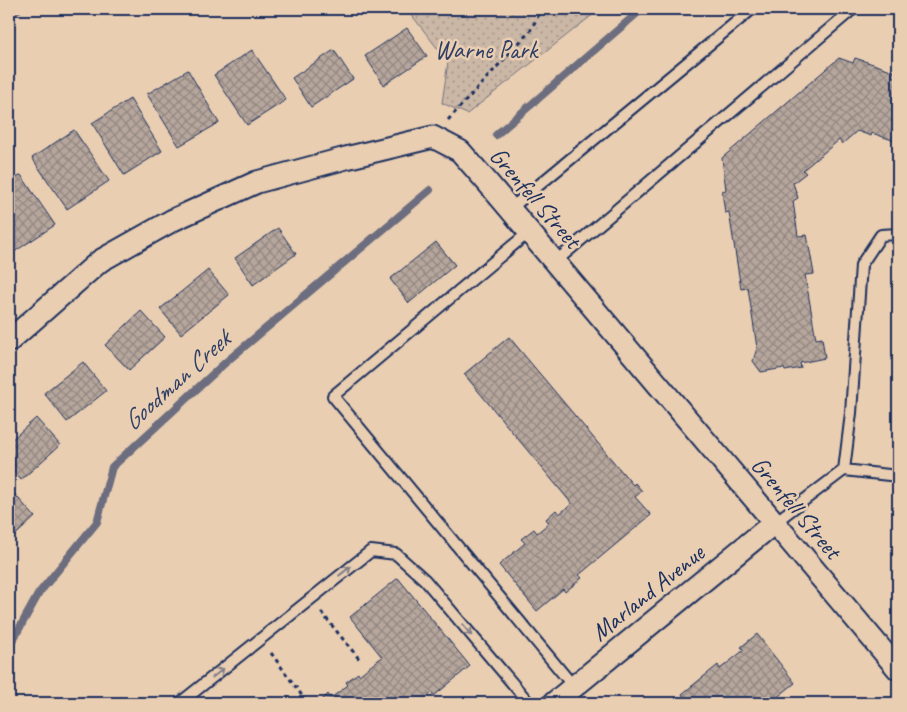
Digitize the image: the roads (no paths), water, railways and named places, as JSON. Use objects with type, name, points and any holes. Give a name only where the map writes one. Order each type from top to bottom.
[{"type":"street","name":"Grenfell Street","points":[[9,341],[100,260],[173,220],[257,182],[433,137],[460,151],[898,669]]},
{"type":"street","name":"Marland Avenue","points":[[554,703],[774,523]]},
{"type":"lane","points":[[510,209],[752,9]]},
{"type":"lane","points":[[555,262],[853,9]]},
{"type":"lane","points":[[529,232],[333,396],[574,688]]},
{"type":"lane","points":[[844,470],[851,413],[861,265],[881,235],[898,234]]},
{"type":"lane","points":[[774,523],[844,470],[898,476]]},
{"type":"lane","points":[[180,703],[371,551],[396,554],[425,580],[529,703]]},
{"type":"waterway","name":"Goodman Creek","points":[[496,135],[642,9]]},
{"type":"waterway","name":"Goodman Creek","points":[[9,647],[39,593],[97,522],[112,467],[226,362],[430,190]]},
{"type":"railway","points":[[9,15],[20,9]]},
{"type":"park label","name":"Warne Park","points":[[486,49]]}]
